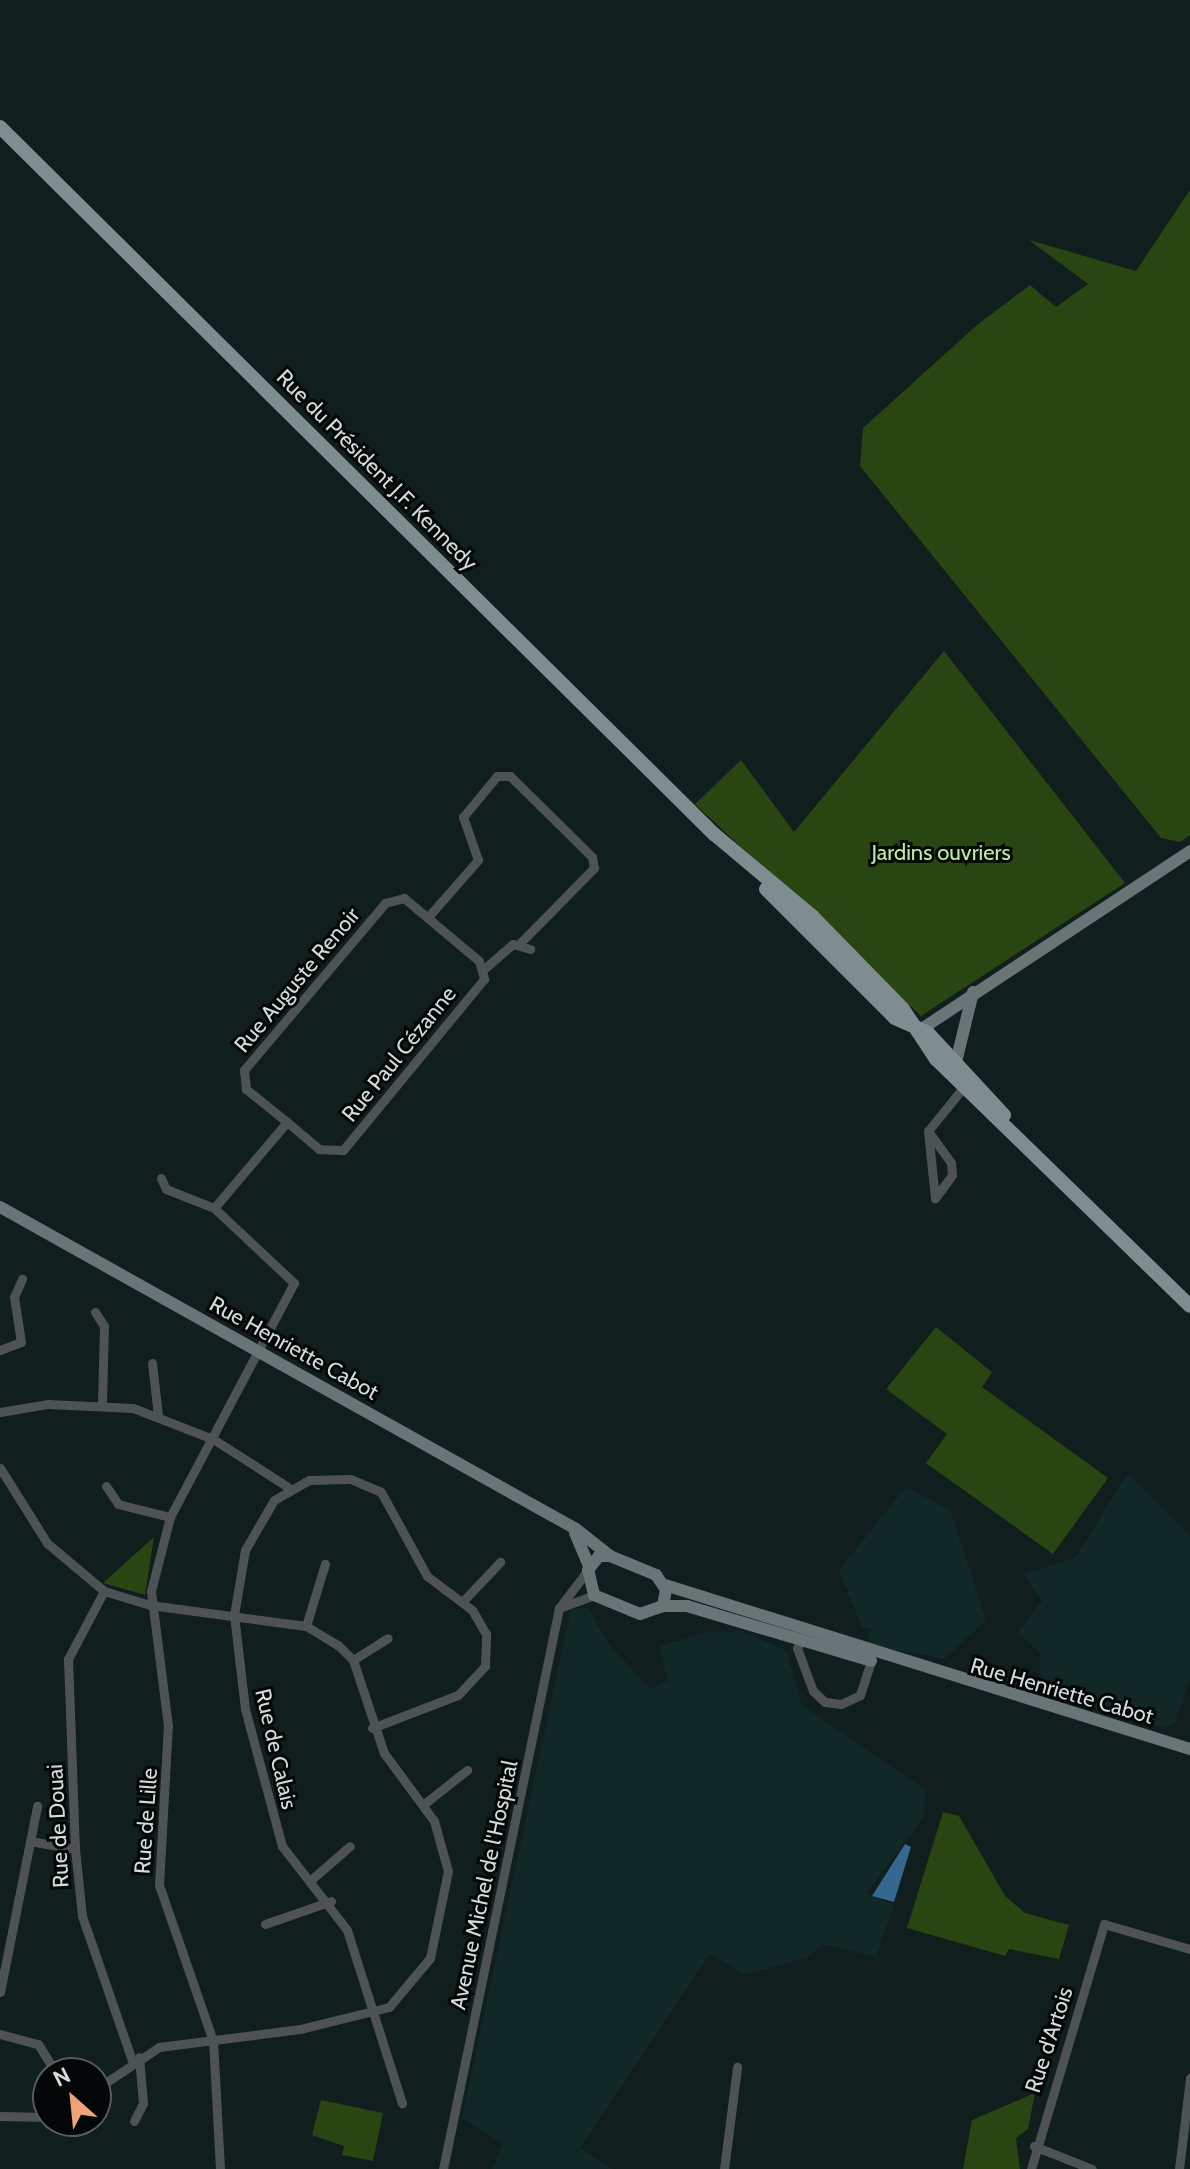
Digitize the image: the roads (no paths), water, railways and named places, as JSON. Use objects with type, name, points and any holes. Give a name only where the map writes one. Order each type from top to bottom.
[{"type":"main road","name":"Rue du Président J.F. Kennedy","points":[[0,127],[723,843],[812,916],[917,1032],[1190,1306]]},
{"type":"main road","name":"Rue du Président J.F. Kennedy","points":[[917,1032],[928,1033],[956,1062],[968,1083]]},
{"type":"street","points":[[428,917],[478,860],[463,817],[497,776],[510,776],[592,857],[594,868],[521,942],[484,969]]},
{"type":"street","points":[[917,1032],[1190,851]]},
{"type":"street","name":"Rue Auguste Renoir","points":[[287,1122],[246,1089],[244,1070],[394,895],[428,917],[484,969]]},
{"type":"street","points":[[521,942],[530,949]]},
{"type":"street","name":"Rue Paul Cézanne","points":[[287,1122],[319,1149],[343,1150],[484,979],[484,969]]},
{"type":"street","points":[[956,1062],[973,992]]},
{"type":"street","points":[[928,1131],[951,1163],[952,1175],[935,1198],[928,1131],[968,1083]]},
{"type":"street","points":[[214,1208],[287,1122]]},
{"type":"street","points":[[161,1178],[166,1189],[214,1208],[292,1279],[260,1353]]},
{"type":"street","name":"Rue Henriette Cabot","points":[[0,1207],[567,1525],[610,1556],[665,1585],[923,1671],[1190,1749]]},
{"type":"street","points":[[0,1350],[21,1342],[14,1297],[22,1279]]},
{"type":"street","points":[[95,1312],[104,1326],[102,1404]]},
{"type":"street","name":"Rue de Lille","points":[[220,2169],[213,2041],[159,1885],[168,1726],[150,1605],[170,1517],[260,1353]]},
{"type":"street","points":[[152,1363],[158,1416]]},
{"type":"street","points":[[0,1412],[102,1404],[158,1416],[213,1439],[288,1487],[335,1478],[381,1492],[427,1576],[463,1601],[486,1634],[477,1680],[441,1706],[372,1728]]},
{"type":"street","points":[[0,1468],[4,1482],[47,1543],[104,1591],[150,1605],[306,1626],[353,1660],[372,1728],[424,1804],[445,1856],[444,1915],[418,1978],[398,2001],[374,2013],[136,2058],[112,2077]]},
{"type":"street","points":[[106,1486],[118,1504],[170,1517]]},
{"type":"street","name":"Rue de Calais","points":[[288,1487],[245,1550],[234,1615],[262,1788],[282,1846],[331,1901],[374,2013],[402,2103]]},
{"type":"street","points":[[559,1608],[594,1595],[588,1568],[567,1525]]},
{"type":"street","points":[[588,1568],[610,1556]]},
{"type":"street","points":[[463,1601],[500,1562]]},
{"type":"street","points":[[306,1626],[325,1564]]},
{"type":"street","name":"Avenue Michel de l'Hospital","points":[[443,2169],[559,1608],[588,1568]]},
{"type":"street","points":[[663,1606],[665,1585]]},
{"type":"street","name":"Rue de Douai","points":[[104,1591],[68,1659],[75,1849],[82,1916],[136,2058],[143,2103],[134,2121]]},
{"type":"street","name":"Rue Henriette Cabot","points":[[594,1595],[640,1614],[663,1606],[687,1606],[798,1643],[923,1671]]},
{"type":"street","points":[[353,1660],[388,1638]]},
{"type":"street","points":[[853,1648],[798,1643],[813,1691],[825,1702],[841,1704],[860,1695],[871,1661]]},
{"type":"street","points":[[424,1804],[467,1770]]},
{"type":"street","points":[[0,1992],[37,1806]]},
{"type":"street","points":[[30,1841],[75,1849]]},
{"type":"street","points":[[312,1879],[350,1846]]},
{"type":"street","points":[[265,1924],[331,1901]]},
{"type":"street","name":"Rue d'Artois","points":[[1031,2169],[1034,2146],[1104,1924],[1190,1949]]},
{"type":"street","points":[[0,2034],[38,2044],[46,2057]]},
{"type":"street","points":[[724,2169],[737,2067]]},
{"type":"street","points":[[1179,2169],[1190,2078]]},
{"type":"street","points":[[0,2116],[32,2117]]},
{"type":"street","points":[[1034,2146],[1092,2169]]},
{"type":"water","points":[[905,1844],[911,1847],[894,1902],[872,1896]]},
{"type":"park label","name":"Jardins ouvriers","points":[[941,853]]}]
